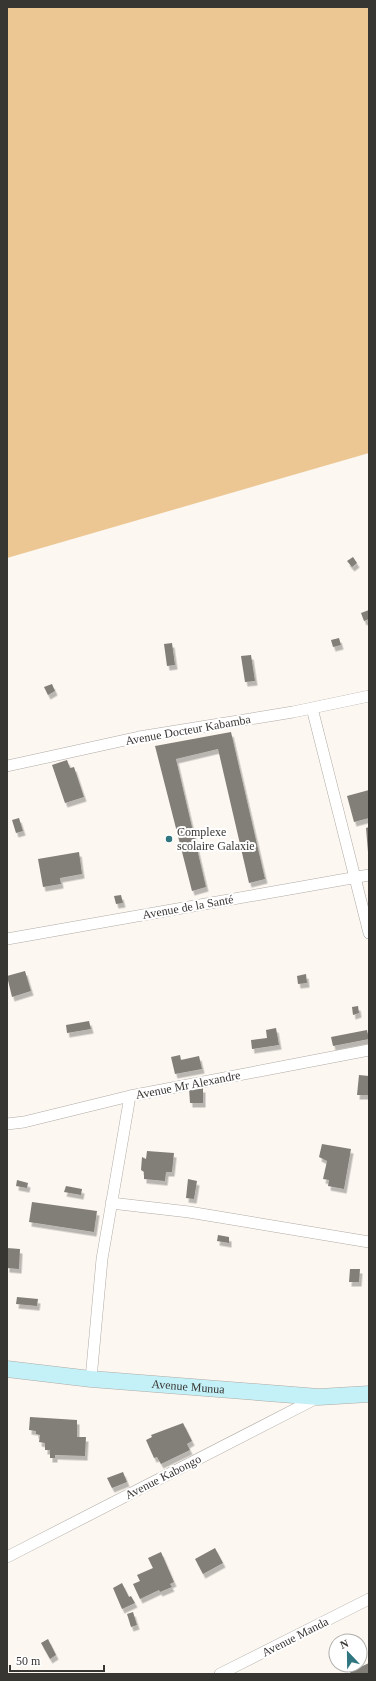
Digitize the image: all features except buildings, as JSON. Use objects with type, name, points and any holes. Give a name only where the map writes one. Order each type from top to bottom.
[{"type":"main road","name":"Avenue Munua","points":[[7,1369],[91,1379],[319,1397],[369,1394]]},
{"type":"street","name":"Avenue Docteur Kabamba","points":[[7,766],[139,737],[312,708],[369,696]]},
{"type":"street","points":[[312,708],[334,801],[369,933]]},
{"type":"street","name":"Avenue de la Santé","points":[[7,939],[369,875]]},
{"type":"street","name":"Avenue Mr Alexandre","points":[[7,1124],[24,1122],[130,1096],[369,1050]]},
{"type":"street","points":[[91,1379],[102,1259],[130,1096]]},
{"type":"street","points":[[112,1203],[189,1212],[369,1242]]},
{"type":"street","name":"Avenue Kabongo","points":[[7,1557],[319,1397]]},
{"type":"street","name":"Avenue Manda","points":[[220,1674],[369,1599]]},
{"type":"shaded area","points":[[7,7],[369,7],[369,453],[7,558]]},
{"type":"place","name":"Complexe scolaire Galaxie","points":[[169,839]]}]
